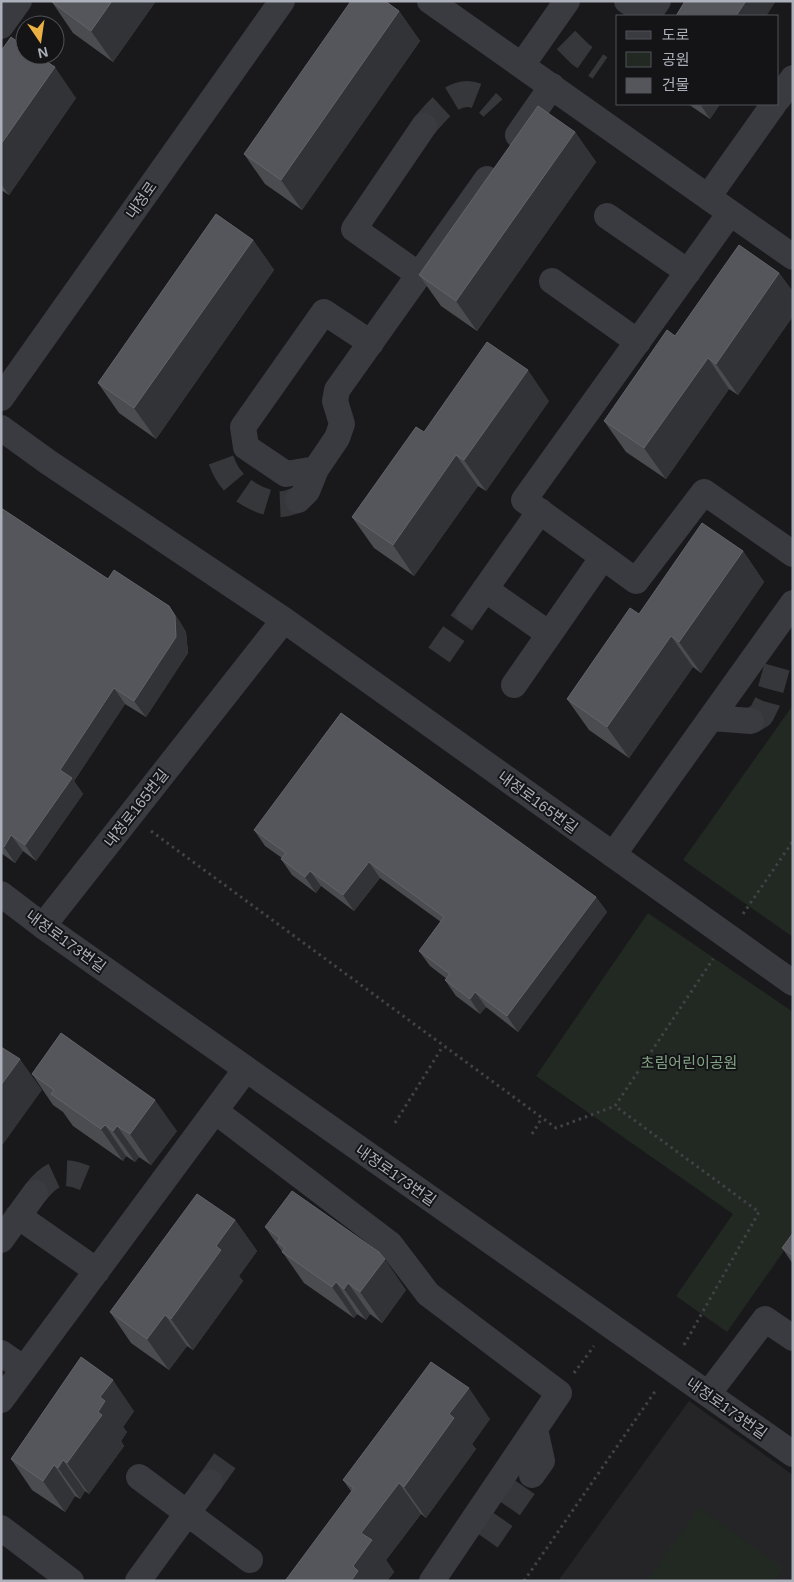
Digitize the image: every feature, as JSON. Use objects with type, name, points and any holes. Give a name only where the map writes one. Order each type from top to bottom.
[{"type":"street","name":"내정로","points":[[1,398],[282,1]]},
{"type":"street","points":[[430,1],[793,257]]},
{"type":"street","points":[[522,65],[558,32],[567,1]]},
{"type":"street","points":[[627,1],[648,15],[658,1]]},
{"type":"street","points":[[779,98],[793,78]]},
{"type":"street","points":[[298,500],[307,491],[316,469],[337,438],[342,424],[335,401],[338,390],[552,86]]},
{"type":"street","points":[[708,197],[773,105]]},
{"type":"street","points":[[419,275],[354,230],[424,126]]},
{"type":"street","points":[[730,213],[524,500],[636,581],[704,492],[793,554]]},
{"type":"street","points":[[607,216],[688,272]]},
{"type":"street","points":[[552,281],[638,342]]},
{"type":"street","points":[[316,469],[286,474],[246,447],[243,426],[324,312],[371,343]]},
{"type":"street","name":"내정로165번길","points":[[1,428],[48,462],[284,620],[793,983]]},
{"type":"street","points":[[469,612],[540,511]]},
{"type":"street","points":[[514,685],[603,557]]},
{"type":"street","points":[[485,589],[548,634]]},
{"type":"street","points":[[613,855],[793,603]]},
{"type":"street","name":"내정로165번길","points":[[43,926],[284,620]]},
{"type":"street","points":[[711,718],[751,721]]},
{"type":"street","name":"내정로173번길","points":[[1,894],[43,926],[793,1454]]},
{"type":"street","points":[[1,1400],[246,1069]]},
{"type":"street","points":[[215,1112],[390,1244],[428,1294],[559,1393],[432,1581]]},
{"type":"street","points":[[1,1240],[35,1193]]},
{"type":"street","points":[[18,1216],[97,1271]]},
{"type":"street","points":[[708,1394],[765,1318],[793,1338]]},
{"type":"street","points":[[1,1352],[24,1369]]},
{"type":"street","points":[[532,1475],[542,1461],[535,1429]]},
{"type":"street","points":[[139,1477],[250,1560]]},
{"type":"street","points":[[138,1581],[210,1482]]},
{"type":"street","points":[[1,1528],[71,1581]]},
{"type":"path","points":[[149,829],[556,1128],[615,1106],[793,840]]},
{"type":"path","points":[[396,1123],[443,1046]]},
{"type":"path","points":[[524,1581],[671,1369],[760,1212],[615,1106]]},
{"type":"path","points":[[532,1134],[542,1118]]},
{"type":"path","points":[[559,1393],[598,1341]]},
{"type":"shaded area","points":[[689,1401],[793,1475],[793,1581],[558,1581]]},
{"type":"green space","points":[[793,705],[793,937],[683,860]]},
{"type":"green space","name":"초림어린이공원","points":[[648,913],[793,1012],[793,1238],[727,1332],[676,1296],[733,1214],[536,1076]]},
{"type":"green space","points":[[699,1508],[784,1568],[775,1581],[647,1581]]},
{"type":"building","points":[[52,1],[112,1],[91,31]]},
{"type":"building","points":[[351,1],[385,1],[399,11],[281,180],[244,154]]},
{"type":"building","points":[[685,1],[746,1],[737,15],[677,15]]},
{"type":"building","points":[[11,37],[15,40],[15,65],[52,65],[55,67],[1,144],[1,51]]},
{"type":"building","points":[[538,106],[575,132],[456,301],[419,275]]},
{"type":"building","points":[[216,214],[253,240],[134,408],[98,383]]},
{"type":"building","points":[[739,245],[779,273],[716,364],[708,358],[644,448],[604,421],[667,330],[675,336]]},
{"type":"building","points":[[487,342],[528,370],[464,460],[456,455],[393,545],[352,517],[416,427],[424,432]]},
{"type":"building","points":[[1,508],[108,579],[114,570],[169,606],[175,616],[176,637],[134,701],[114,688],[60,770],[72,778],[25,845],[11,835],[4,847],[1,845]]},
{"type":"building","points":[[702,523],[743,551],[679,642],[671,636],[607,727],[567,699],[630,608],[639,614]]},
{"type":"building","points":[[341,713],[596,897],[507,1016],[475,992],[470,999],[445,980],[450,974],[419,951],[444,917],[369,862],[343,895],[310,871],[305,877],[281,859],[286,853],[254,830]]},
{"type":"building","points":[[61,1033],[155,1100],[130,1134],[117,1126],[113,1131],[105,1125],[101,1129],[51,1094],[54,1090],[32,1074]]},
{"type":"building","points":[[1,1047],[20,1059],[1,1085]]},
{"type":"building","points":[[292,1191],[379,1252],[385,1259],[360,1292],[348,1283],[344,1289],[336,1282],[332,1287],[282,1252],[285,1248],[277,1242],[280,1238],[265,1227]]},
{"type":"building","points":[[197,1194],[235,1220],[216,1246],[221,1250],[171,1319],[165,1315],[147,1339],[110,1312]]},
{"type":"building","points":[[793,1233],[793,1256],[782,1248]]},
{"type":"building","points":[[81,1357],[113,1380],[100,1397],[105,1401],[98,1412],[102,1415],[67,1463],[63,1460],[58,1468],[54,1465],[43,1481],[11,1459]]},
{"type":"building","points":[[431,1362],[469,1388],[449,1414],[454,1418],[404,1487],[399,1483],[361,1533],[372,1540],[353,1566],[358,1571],[351,1581],[285,1581],[354,1488],[343,1480]]},
{"type":"tunnel","points":[[566,40],[580,54],[600,68]]},
{"type":"tunnel","points":[[424,126],[447,102],[464,94],[483,99],[493,108]]},
{"type":"tunnel","points":[[221,460],[231,479],[242,490],[255,497],[276,504],[286,504],[298,500]]},
{"type":"tunnel","points":[[439,655],[469,612]]},
{"type":"tunnel","points":[[751,721],[761,715],[767,703],[777,667]]},
{"type":"tunnel","points":[[35,1193],[51,1177],[63,1173],[85,1178]]},
{"type":"tunnel","points":[[210,1482],[231,1452]]},
{"type":"tunnel","points":[[487,1540],[532,1475]]}]
